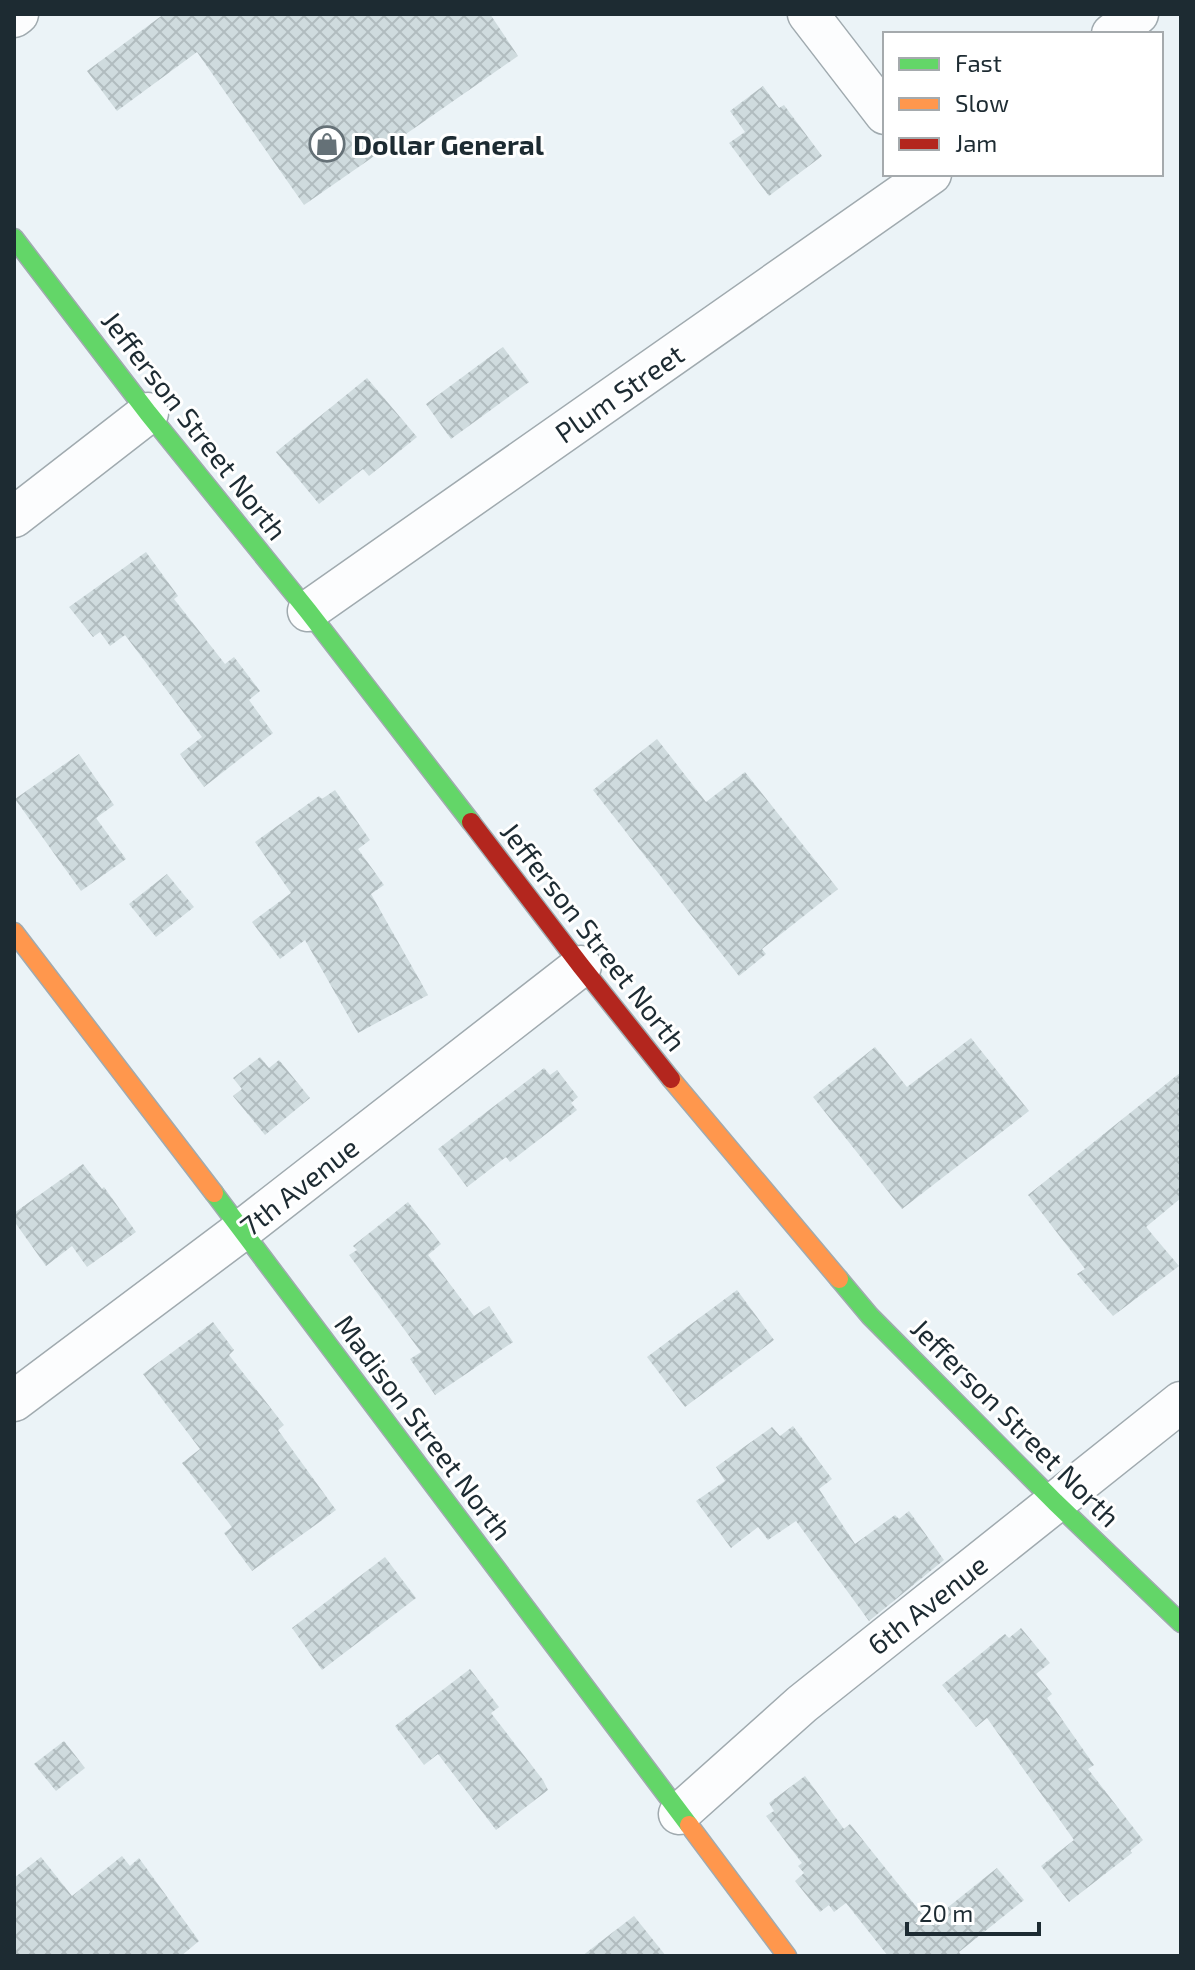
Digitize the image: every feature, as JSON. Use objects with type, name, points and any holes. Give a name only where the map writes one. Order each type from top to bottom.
[{"type":"main road","name":"Jefferson Street North","points":[[14,238],[148,413],[308,611],[581,966],[672,1080],[870,1316],[1055,1502],[1181,1623]]},
{"type":"main road","name":"Madison Street North","points":[[14,932],[242,1230],[787,1956]]},
{"type":"street","points":[[808,14],[883,111]]},
{"type":"street","points":[[1115,32],[1138,14]]},
{"type":"street","name":"Plum Street","points":[[308,611],[928,176]]},
{"type":"street","points":[[14,517],[148,413]]},
{"type":"street","name":"7th Avenue","points":[[14,1401],[242,1230],[581,966]]},
{"type":"street","name":"6th Avenue","points":[[679,1814],[802,1704],[1181,1402]]},
{"type":"building","name":"Dollar General","points":[[164,14],[490,14],[518,56],[304,205],[197,52],[117,111],[87,71]]},
{"type":"building","points":[[763,86],[779,108],[784,105],[822,156],[769,196],[729,143],[745,132],[730,111]]},
{"type":"building","points":[[503,347],[529,382],[451,439],[426,404]]},
{"type":"building","points":[[367,378],[417,437],[369,476],[363,469],[319,504],[276,452]]},
{"type":"building","points":[[146,552],[178,596],[174,599],[225,664],[234,657],[260,691],[249,700],[273,733],[204,787],[180,754],[202,737],[125,635],[110,646],[100,632],[93,637],[69,607]]},
{"type":"building","points":[[657,739],[706,802],[745,772],[838,889],[762,949],[766,954],[739,976],[593,790]]},
{"type":"building","points":[[79,754],[114,805],[96,818],[126,859],[81,891],[15,799]]},
{"type":"building","points":[[335,790],[370,840],[358,849],[384,885],[371,894],[428,995],[358,1033],[305,940],[280,959],[252,922],[291,893],[255,842],[319,796],[322,799]]},
{"type":"building","points":[[167,874],[194,907],[156,937],[129,904]]},
{"type":"building","points":[[971,1038],[1029,1111],[902,1209],[813,1097],[875,1047],[907,1087]]},
{"type":"building","points":[[260,1057],[269,1068],[279,1060],[310,1098],[265,1135],[233,1096],[242,1089],[233,1078]]},
{"type":"building","points":[[544,1068],[550,1075],[557,1070],[578,1097],[571,1103],[577,1110],[510,1162],[506,1157],[467,1187],[438,1149]]},
{"type":"building","points":[[1181,1072],[1181,1198],[1146,1227],[1179,1266],[1113,1316],[1077,1274],[1085,1269],[1028,1195]]},
{"type":"building","points":[[83,1164],[102,1189],[104,1187],[136,1232],[87,1267],[72,1246],[46,1266],[14,1221],[14,1213]]},
{"type":"building","points":[[408,1202],[441,1244],[428,1255],[474,1316],[489,1306],[513,1342],[435,1395],[410,1359],[421,1352],[349,1255],[357,1250],[353,1246]]},
{"type":"building","points":[[737,1290],[774,1340],[685,1407],[647,1357]]},
{"type":"building","points":[[213,1322],[234,1350],[229,1355],[284,1425],[278,1430],[336,1510],[252,1571],[224,1533],[232,1527],[182,1463],[200,1449],[143,1374]]},
{"type":"building","points":[[793,1426],[832,1479],[819,1489],[855,1544],[895,1515],[899,1519],[909,1511],[944,1560],[869,1621],[796,1521],[768,1540],[758,1527],[731,1548],[696,1501],[725,1481],[716,1467],[772,1427],[780,1436]]},
{"type":"building","points":[[385,1557],[416,1598],[322,1670],[292,1628]]},
{"type":"building","points":[[1021,1628],[1050,1663],[1036,1674],[1052,1694],[1047,1698],[1094,1765],[1088,1769],[1143,1840],[1130,1851],[1132,1853],[1069,1902],[1041,1866],[1074,1840],[987,1718],[976,1727],[942,1685],[1005,1634],[1009,1638]]},
{"type":"building","points":[[470,1669],[499,1707],[491,1713],[548,1790],[496,1830],[438,1754],[424,1765],[395,1726]]},
{"type":"building","points":[[64,1741],[85,1768],[56,1791],[34,1764]]},
{"type":"building","points":[[805,1776],[844,1829],[850,1824],[923,1915],[926,1912],[932,1920],[997,1868],[1024,1900],[959,1952],[962,1956],[888,1956],[846,1903],[834,1912],[829,1905],[820,1912],[795,1881],[804,1873],[798,1866],[802,1863],[766,1816],[774,1811],[769,1803]]},
{"type":"building","points":[[122,1856],[130,1866],[139,1858],[199,1941],[181,1956],[14,1956],[14,1878],[41,1857],[72,1896]]},
{"type":"building","points":[[634,1916],[666,1956],[582,1956]]},
{"type":"traffic: fast","points":[[14,238],[471,822]]},
{"type":"traffic: fast","points":[[214,1193],[689,1825]]},
{"type":"traffic: fast","points":[[839,1279],[870,1316],[1055,1502],[1181,1623]]},
{"type":"traffic: slow","points":[[14,932],[214,1193]]},
{"type":"traffic: slow","points":[[671,1079],[839,1279]]},
{"type":"traffic: slow","points":[[689,1825],[787,1956]]},
{"type":"traffic: jam","points":[[471,822],[671,1079]]},
{"type":"place","name":"Dollar General","points":[[327,144]]}]
